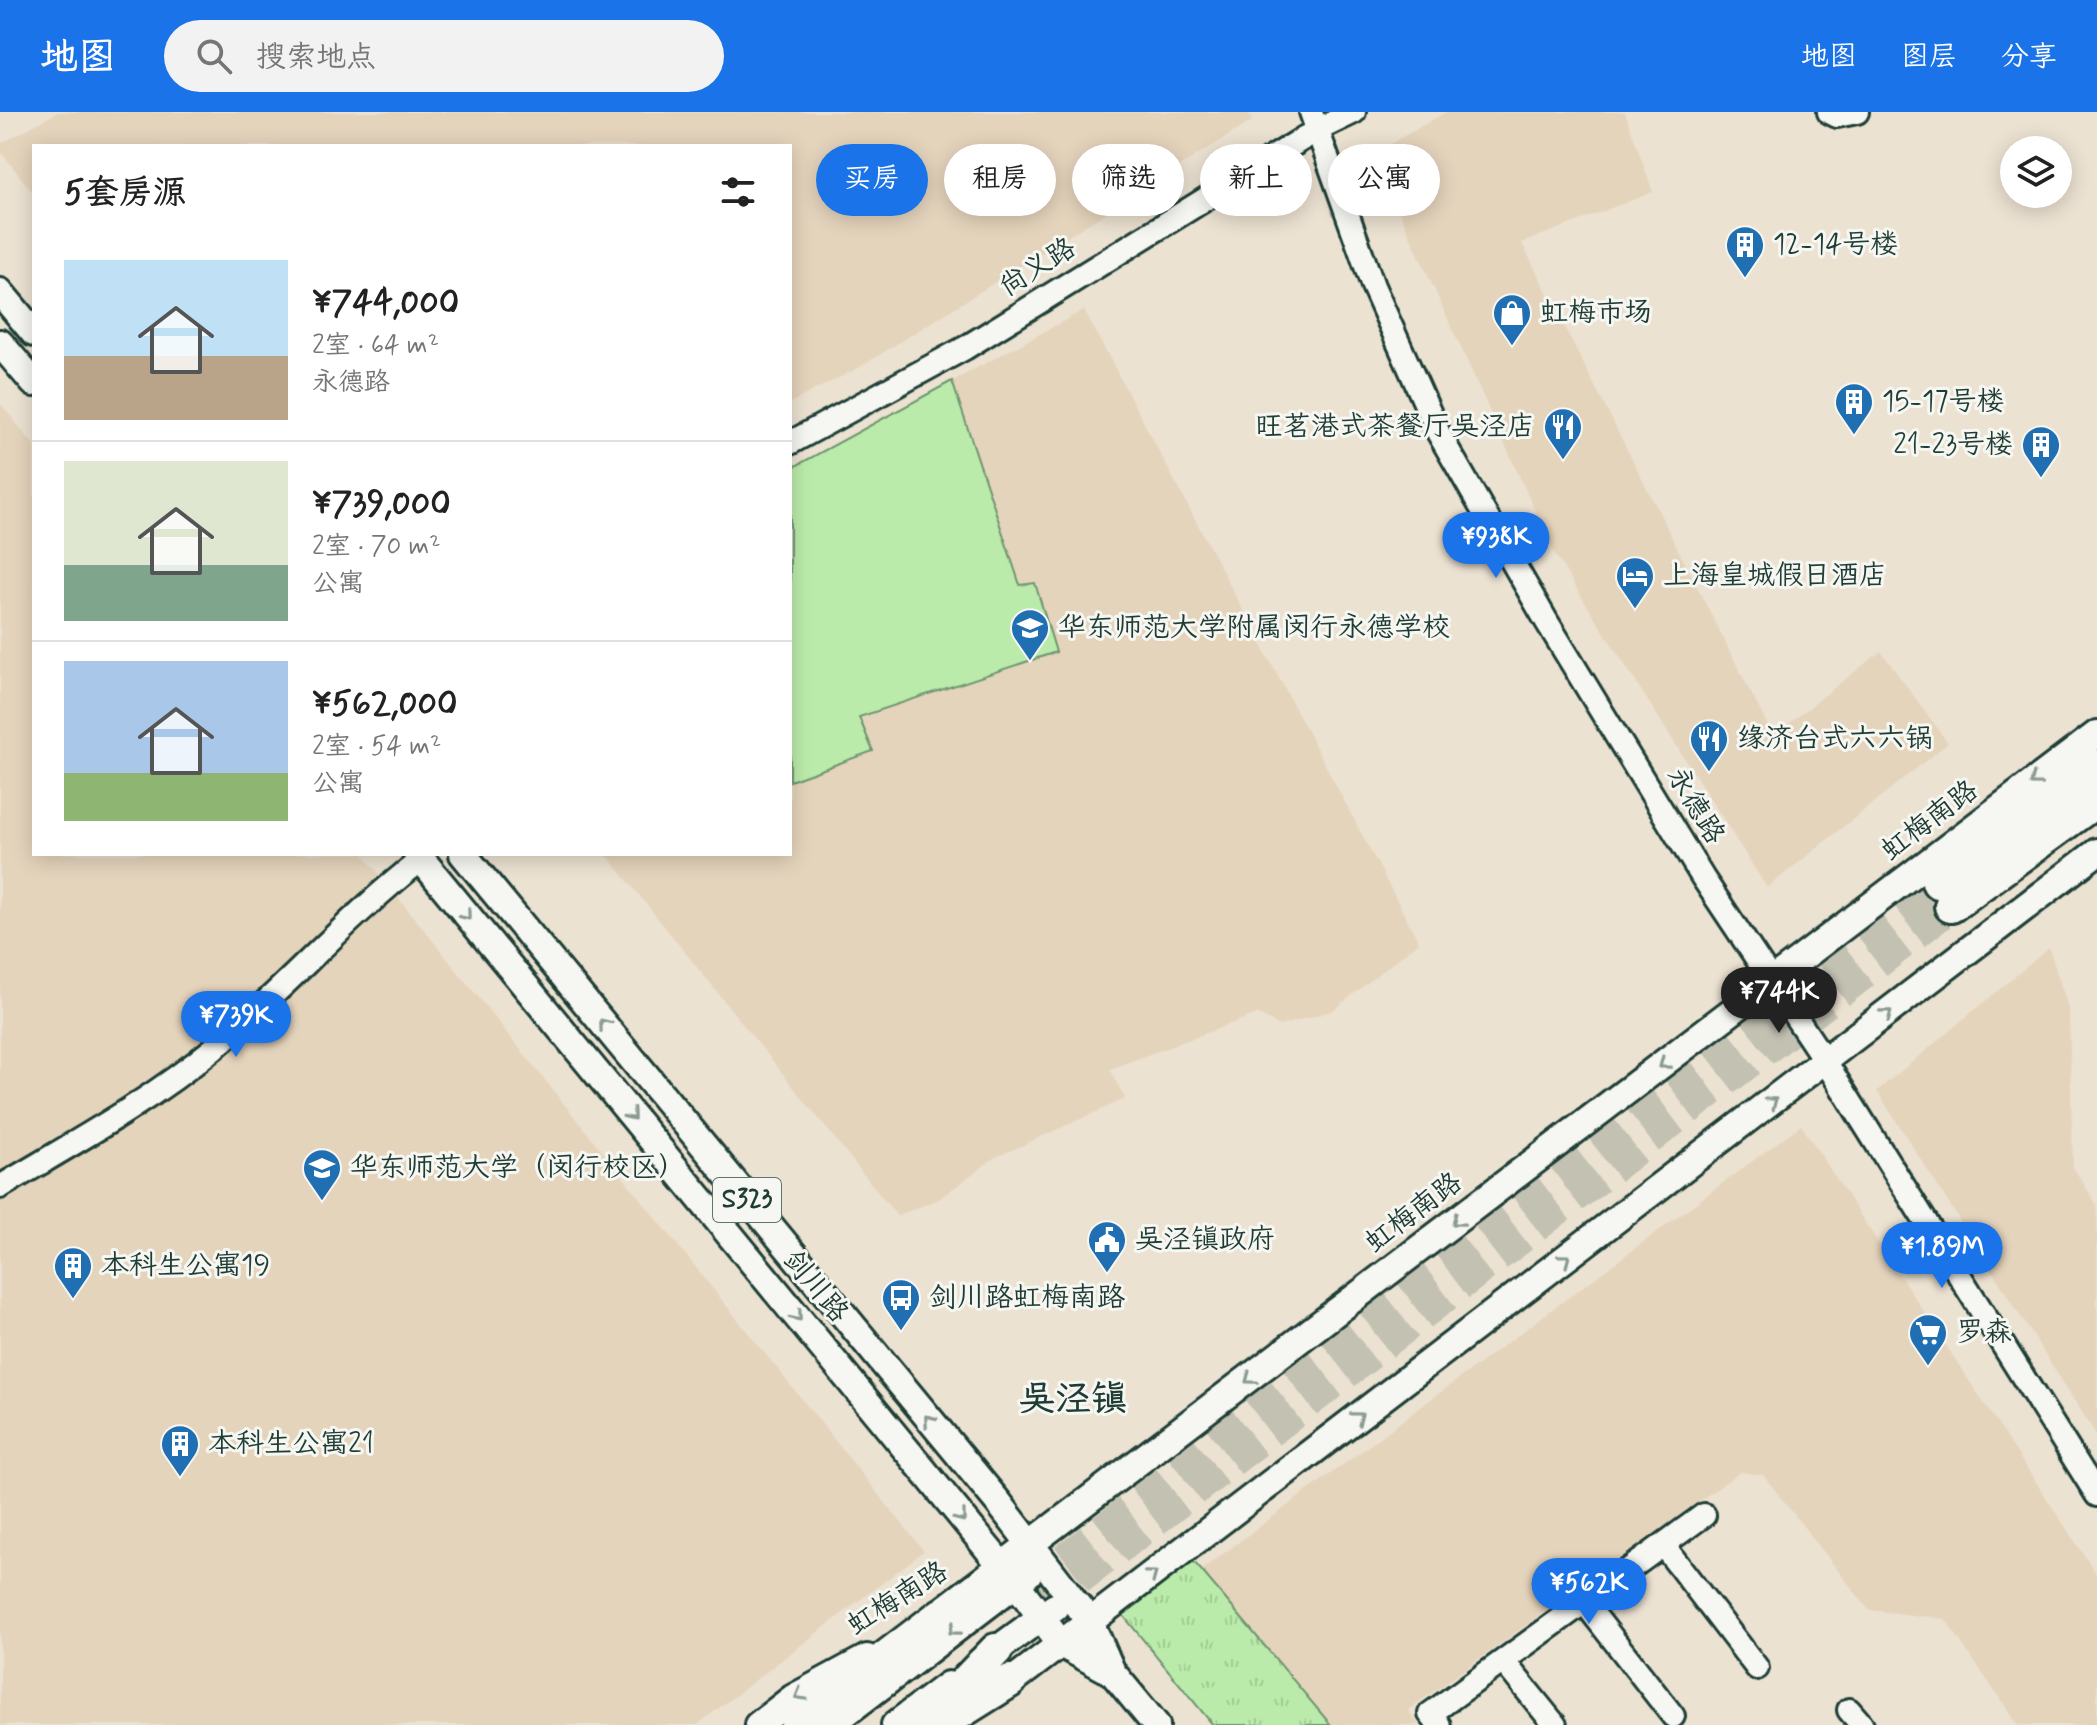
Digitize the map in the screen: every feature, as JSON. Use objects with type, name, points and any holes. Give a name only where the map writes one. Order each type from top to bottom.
[{"type":"highway","points":[[2097,766],[1945,894],[2097,800]]},
{"type":"highway","points":[[797,1725],[941,1615]]},
{"type":"highway","points":[[924,1725],[996,1650]]},
{"type":"highway","points":[[940,1725],[1010,1681]]},
{"type":"main road","points":[[0,292],[32,331]]},
{"type":"main road","points":[[0,343],[32,381]]},
{"type":"main road","name":"虹梅南路","points":[[830,1725],[1009,1575],[1770,983],[2097,734]]},
{"type":"main road","points":[[959,1725],[1010,1681],[2097,852]]},
{"type":"main road","name":"剑川路","points":[[465,856],[1038,1554],[1090,1622],[1112,1672],[1156,1725]]},
{"type":"main road","name":"剑川路","points":[[419,857],[1009,1575],[1061,1644],[1112,1672]]},
{"type":"main road","name":"虹梅南路","points":[[758,1725],[793,1698],[1009,1575]]},
{"type":"main road","points":[[895,1725],[1070,1595]]},
{"type":"street","name":"尚义路","points":[[792,442],[965,348],[1314,121],[1354,112]]},
{"type":"street","points":[[1829,112],[1837,116],[1857,112]]},
{"type":"street","name":"永德路","points":[[1314,121],[1373,286],[1439,434],[1547,622],[1770,983],[1825,1061],[2097,1495]]},
{"type":"street","points":[[0,1187],[100,1128],[212,1049],[419,857]]},
{"type":"street","points":[[1439,1725],[1430,1714],[1704,1515]]},
{"type":"street","points":[[1663,1545],[1757,1668]]},
{"type":"street","points":[[1584,1602],[1673,1716]]},
{"type":"street","points":[[1503,1661],[1555,1725]]},
{"type":"shaded area","points":[[58,112],[1249,112],[1252,121],[1215,144],[1200,144],[1200,154],[1184,164],[1184,144],[1072,144],[1072,216],[1101,216],[860,367],[792,402],[792,144],[32,144],[32,191],[0,151],[0,144]]},
{"type":"shaded area","points":[[1446,112],[1625,112],[1653,192],[1522,243],[1773,736],[1881,651],[1948,743],[1767,888],[1555,555],[1401,216],[1440,216],[1440,144],[1390,144]]},
{"type":"shaded area","name":"华东师范大学附属闵行永德学校","points":[[1084,310],[1419,942],[1332,1011],[1279,1026],[1257,1014],[1110,1069],[1125,1099],[994,1158],[939,1199],[897,1216],[608,856],[792,856],[792,468]]},
{"type":"shaded area","name":"华东师范大学（闵行校区）","points":[[0,403],[32,443],[32,856],[365,856],[924,1551],[697,1725],[0,1725]]},
{"type":"shaded area","points":[[2049,948],[2069,1011],[2073,1167],[2097,1205],[2097,1436],[1877,1091]]},
{"type":"shaded area","points":[[1801,1125],[2097,1575],[2097,1725],[2018,1725],[1945,1619],[1869,1610],[1763,1475],[1740,1472],[1408,1710],[1419,1725],[1331,1725],[1201,1570]]},
{"type":"green space","points":[[952,381],[1020,585],[1035,583],[1056,652],[859,717],[873,751],[792,780],[792,468]]},
{"type":"green space","points":[[1192,1560],[1331,1725],[1213,1725],[1122,1614]]},
{"type":"tunnel","points":[[1027,1589],[1938,882]]},
{"type":"tunnel","points":[[1041,1608],[1951,906]]},
{"type":"place","name":"12-14号楼","points":[[1745,279]]},
{"type":"place","name":"虹梅市场","points":[[1512,347]]},
{"type":"place","name":"15-17号楼","points":[[1854,436]]},
{"type":"place","name":"旺茗港式茶餐厅吴泾店","points":[[1563,461]]},
{"type":"place","name":"21-23号楼","points":[[2041,479]]},
{"type":"place","name":"上海皇城假日酒店","points":[[1635,610]]},
{"type":"place","name":"华东师范大学附属闵行永德学校","points":[[1030,662]]},
{"type":"place","name":"缘济台式六六锅","points":[[1709,773]]},
{"type":"place","name":"华东师范大学（闵行校区）","points":[[322,1202]]},
{"type":"place","name":"吴泾镇政府","points":[[1107,1274]]},
{"type":"place","name":"本科生公寓19","points":[[73,1300]]},
{"type":"place","name":"剑川路虹梅南路","points":[[901,1332]]},
{"type":"place","name":"罗森","points":[[1928,1367]]},
{"type":"place","name":"本科生公寓21","points":[[180,1478]]},
{"type":"district","name":"吴泾镇","points":[[1073,1400]]}]
